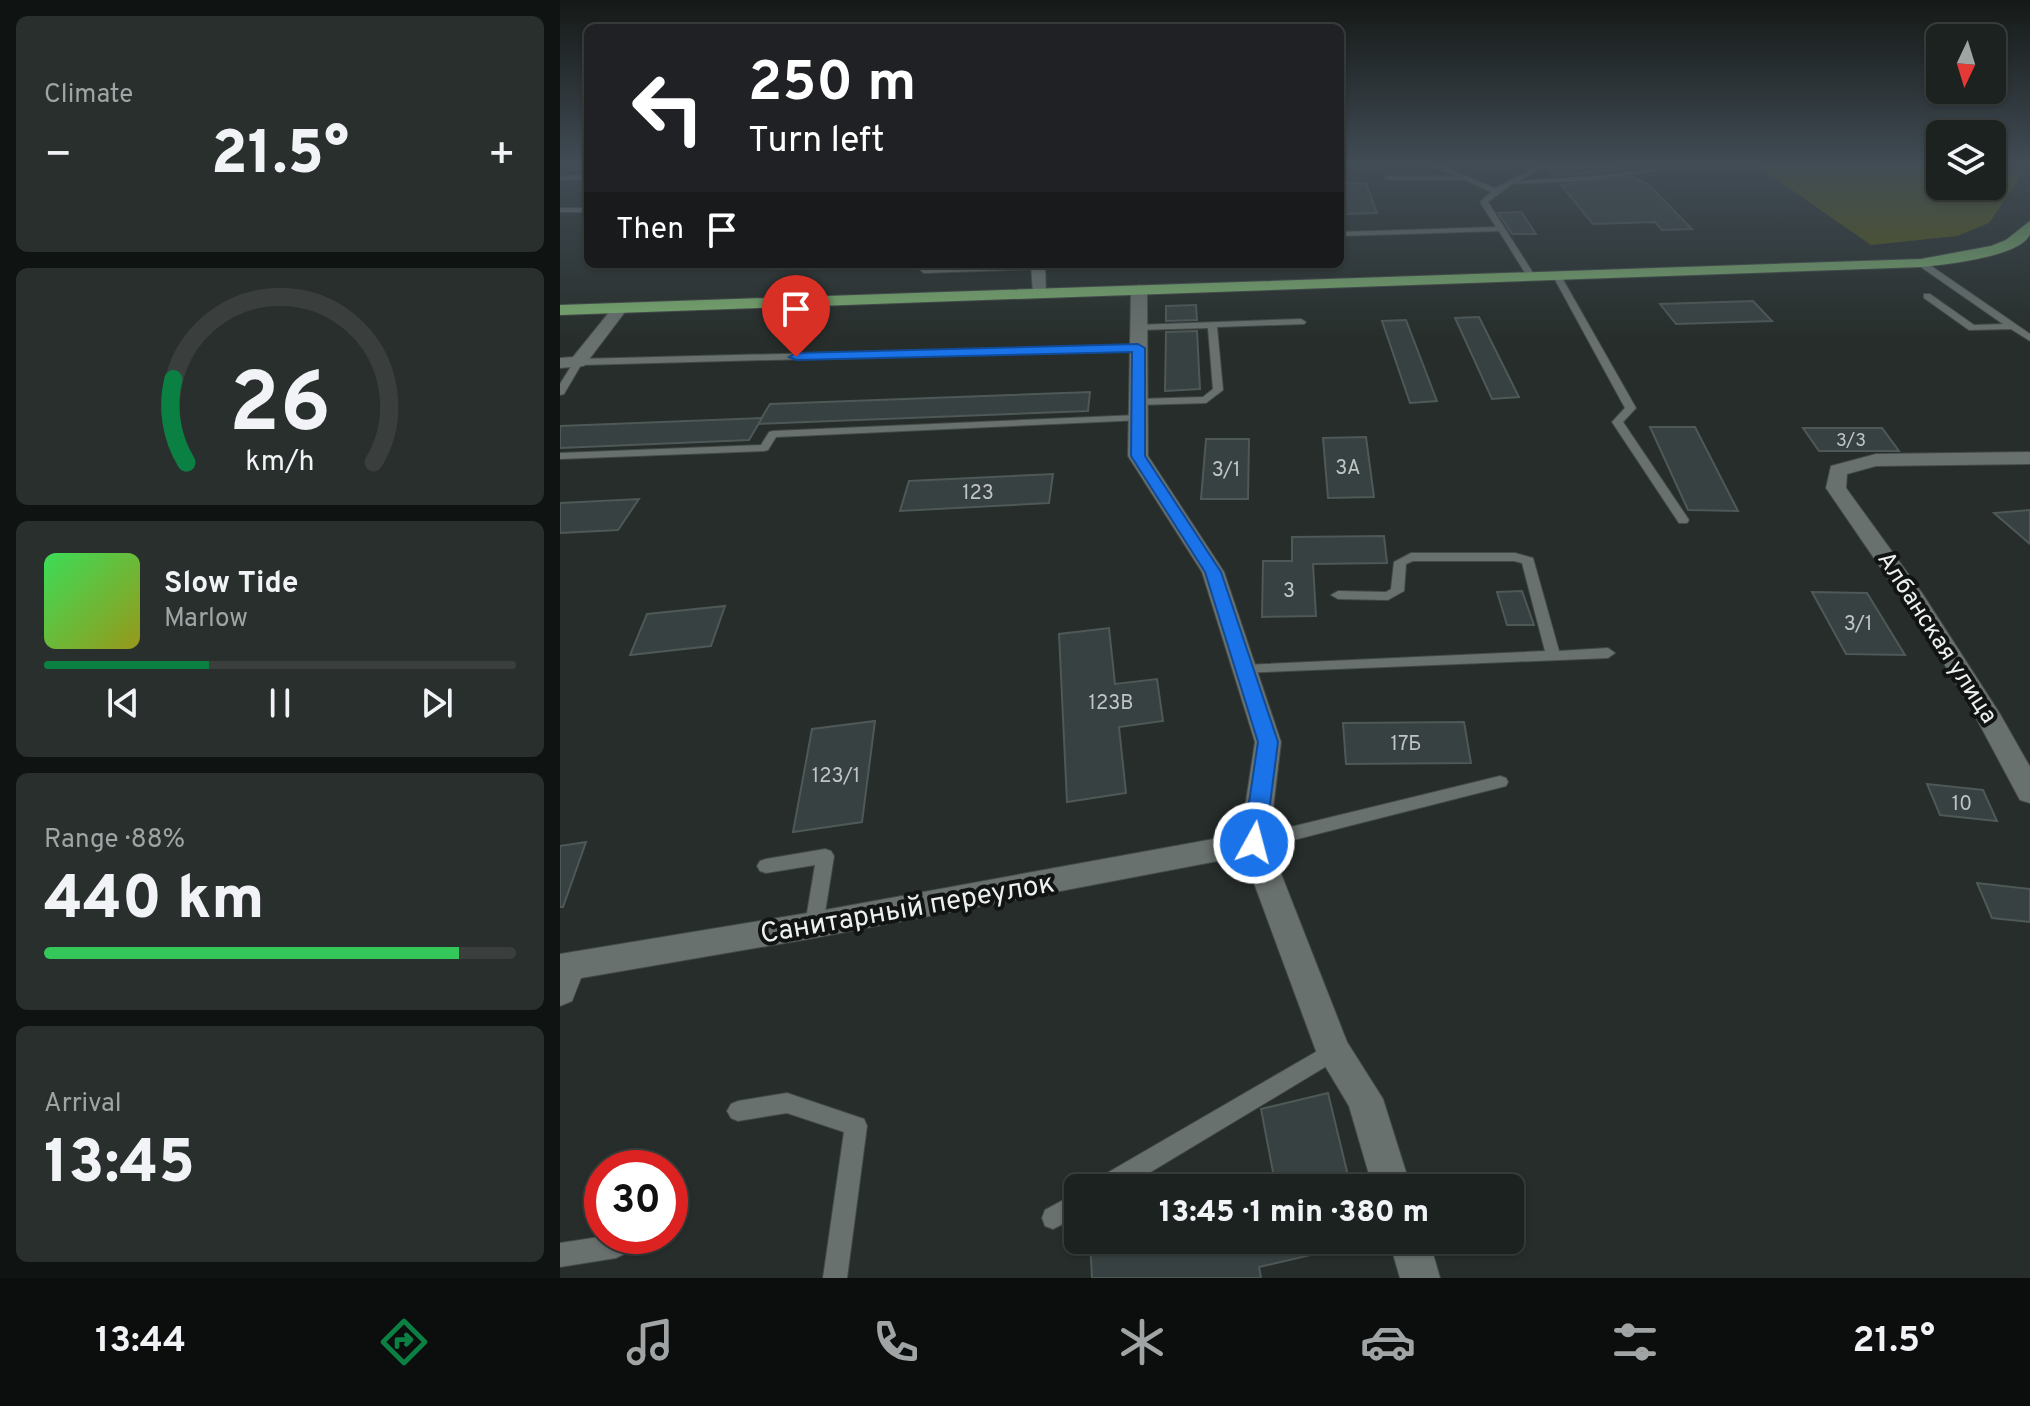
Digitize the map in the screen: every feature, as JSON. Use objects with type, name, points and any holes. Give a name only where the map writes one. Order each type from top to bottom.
[{"type":"highway","points":[[560,310],[1921,263],[1957,259],[1996,249],[2018,239],[2030,225]]},
{"type":"street","points":[[1038,268],[1041,294]]},
{"type":"street","points":[[1139,290],[1138,456],[1213,572],[1268,742],[1254,843],[1333,1051],[1365,1099],[1388,1174]]},
{"type":"street","points":[[560,363],[578,362],[620,308]]},
{"type":"street","name":"Албанская улица","points":[[2030,458],[1876,460],[1838,470],[1836,488],[1870,534],[1998,730],[2030,793]]},
{"type":"street","name":"Санитарный переулок","points":[[563,975],[1254,843]]},
{"type":"street","points":[[1413,1254],[1420,1278]]},
{"type":"lane","points":[[1498,224],[1531,276]]},
{"type":"lane","points":[[1344,234],[1501,229]]},
{"type":"lane","points":[[1921,263],[2030,338]]},
{"type":"lane","points":[[924,270],[970,268]]},
{"type":"lane","points":[[1557,276],[1631,408],[1617,422],[1683,520]]},
{"type":"lane","points":[[1927,296],[1972,328],[2013,326]]},
{"type":"lane","points":[[560,392],[578,362],[1138,337],[1212,325],[1301,322]]},
{"type":"lane","points":[[560,456],[764,448],[773,434],[1138,410],[1206,400],[1218,390],[1212,325]]},
{"type":"lane","points":[[1338,595],[1388,596],[1397,591],[1400,562],[1411,557],[1515,557],[1528,561],[1553,656]]},
{"type":"lane","points":[[1244,670],[1608,653]]},
{"type":"lane","points":[[1254,843],[1500,782]]},
{"type":"lane","points":[[766,866],[825,856],[814,925]]},
{"type":"lane","points":[[1127,1174],[1333,1051]]},
{"type":"lane","points":[[738,1111],[787,1103],[856,1126],[835,1278]]},
{"type":"lane","points":[[1053,1218],[1064,1211]]},
{"type":"lane","points":[[560,1255],[584,1251]]},
{"type":"shaded area","points":[[1840,224],[1987,224],[1957,236],[1871,245]]},
{"type":"building","points":[[1505,224],[1529,224],[1536,234],[1512,234]]},
{"type":"building","points":[[1656,224],[1687,224],[1692,229],[1662,230]]},
{"type":"building","points":[[1753,301],[1772,321],[1676,324],[1660,304]]},
{"type":"building","points":[[1196,305],[1197,320],[1166,321],[1166,306]]},
{"type":"building","points":[[1479,317],[1519,397],[1492,399],[1455,318]]},
{"type":"building","points":[[1406,320],[1437,401],[1410,403],[1382,321]]},
{"type":"building","points":[[1197,331],[1200,389],[1165,391],[1166,332]]},
{"type":"building","points":[[1090,392],[1088,411],[758,424],[770,404]]},
{"type":"building","points":[[762,418],[749,440],[560,448],[560,426]]},
{"type":"building","points":[[1650,427],[1695,427],[1738,511],[1688,510]]},
{"type":"building","points":[[1803,428],[1882,428],[1899,451],[1819,451]]},
{"type":"building","points":[[1366,437],[1374,497],[1328,498],[1323,438]]},
{"type":"building","points":[[1206,439],[1249,439],[1248,499],[1201,499]]},
{"type":"building","points":[[1053,474],[1049,503],[900,511],[909,481]]},
{"type":"building","points":[[639,499],[618,530],[560,533],[560,503]]},
{"type":"building","points":[[2030,510],[2030,544],[1994,513]]},
{"type":"building","points":[[1384,536],[1387,563],[1313,564],[1316,616],[1262,617],[1263,561],[1292,561],[1292,537]]},
{"type":"building","points":[[1522,591],[1534,625],[1507,625],[1497,592]]},
{"type":"building","points":[[1812,592],[1867,593],[1905,655],[1846,654]]},
{"type":"building","points":[[725,606],[711,646],[630,655],[647,614]]},
{"type":"building","points":[[1109,628],[1115,684],[1157,679],[1163,721],[1119,727],[1126,793],[1067,802],[1059,634]]},
{"type":"building","points":[[875,721],[862,822],[793,832],[812,729]]},
{"type":"building","points":[[1464,722],[1471,763],[1346,764],[1343,723]]},
{"type":"building","points":[[1927,784],[1983,790],[1997,821],[1940,815]]},
{"type":"building","points":[[586,842],[563,907],[560,907],[560,846]]},
{"type":"building","points":[[1977,883],[2030,889],[2030,922],[1992,918]]},
{"type":"building","points":[[1328,1093],[1348,1174],[1273,1174],[1261,1109]]},
{"type":"building","points":[[1091,1254],[1315,1254],[1259,1267],[1261,1278],[1092,1278]]},
{"type":"route","points":[[796,357],[1138,348],[1138,456],[1213,572],[1268,742],[1254,843]]}]
